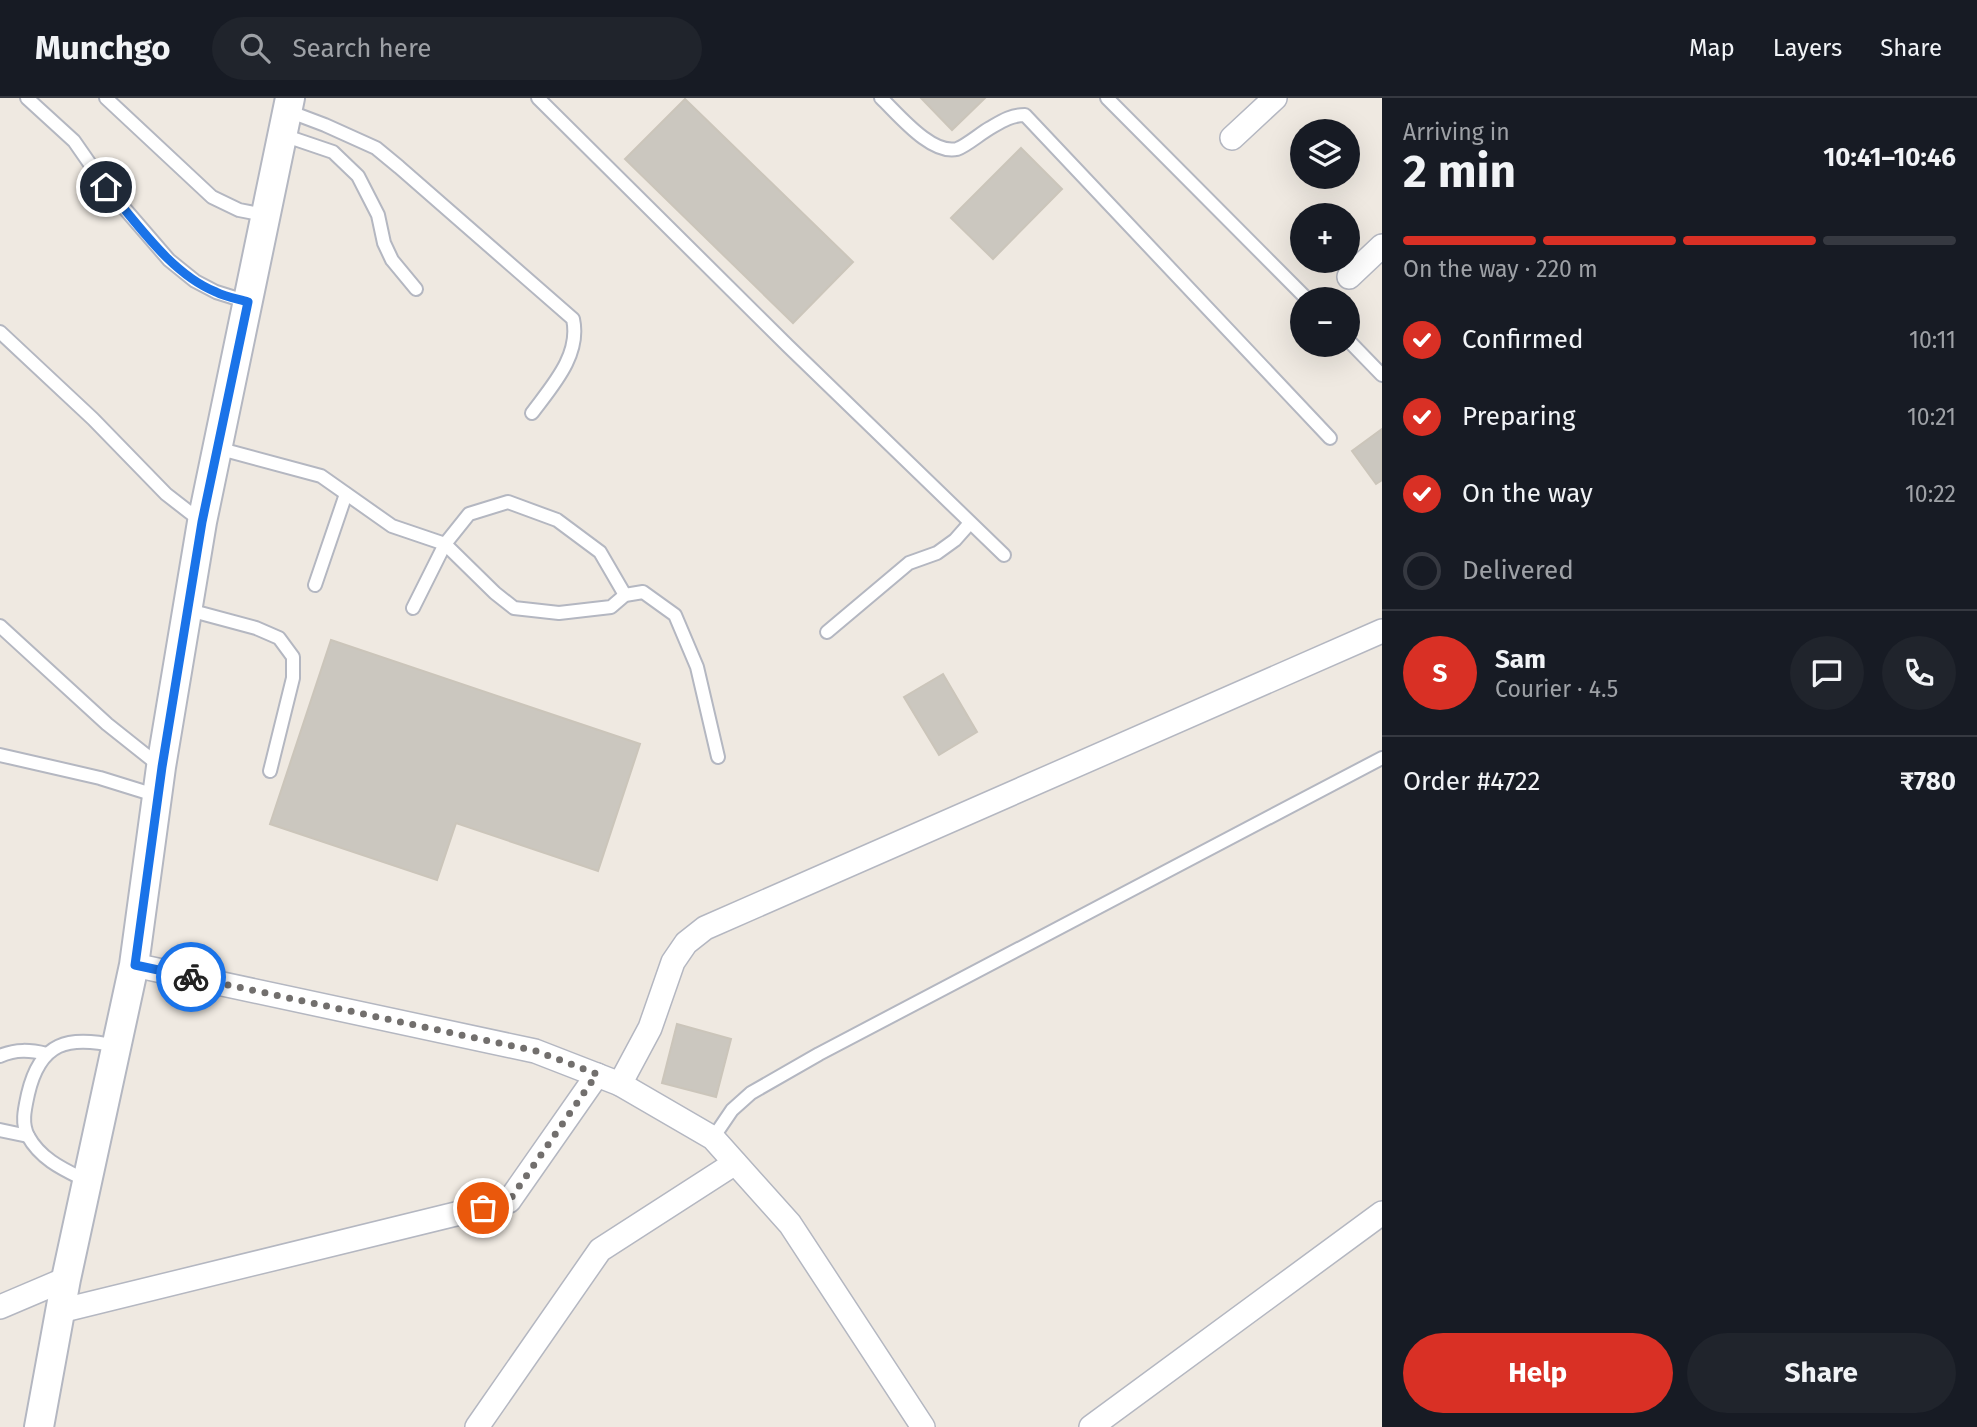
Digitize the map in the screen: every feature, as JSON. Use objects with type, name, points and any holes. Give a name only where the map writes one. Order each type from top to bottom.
[{"type":"street","points":[[1232,138],[1275,98]]},
{"type":"street","points":[[39,1427],[66,1279],[135,965],[162,767],[202,522],[287,114]]},
{"type":"street","points":[[1349,276],[1382,247]]},
{"type":"street","points":[[620,1084],[650,1028],[673,962],[686,943],[705,928],[1382,631]]},
{"type":"street","points":[[135,965],[536,1051],[620,1084],[713,1138],[790,1224],[923,1427]]},
{"type":"street","points":[[60,1311],[509,1201],[597,1074]]},
{"type":"street","points":[[477,1427],[600,1250],[735,1163]]},
{"type":"street","points":[[1091,1427],[1382,1213]]},
{"type":"street","points":[[0,1307],[66,1279]]},
{"type":"lane","points":[[27,98],[74,141],[106,187],[169,260],[195,281],[216,292],[248,302]]},
{"type":"lane","points":[[106,98],[212,197],[239,210],[266,215]]},
{"type":"lane","points":[[538,98],[1004,555]]},
{"type":"lane","points":[[881,98],[925,141],[956,149],[1002,121],[1015,115],[1025,115],[1330,438]]},
{"type":"lane","points":[[1107,98],[1295,287]]},
{"type":"lane","points":[[287,114],[358,176],[378,215],[384,243],[392,260],[416,289]]},
{"type":"lane","points":[[287,114],[326,125],[376,148],[573,319],[576,331],[564,369],[531,413]]},
{"type":"lane","points":[[0,332],[93,419],[166,494],[202,522]]},
{"type":"lane","points":[[1360,353],[1382,375]]},
{"type":"lane","points":[[218,448],[321,476],[392,526],[445,544],[514,608],[559,613],[611,607],[625,595],[643,592],[675,615],[697,667],[718,757]]},
{"type":"lane","points":[[315,585],[346,494]]},
{"type":"lane","points":[[413,608],[445,544],[469,514],[508,502],[556,520],[600,552],[625,595]]},
{"type":"lane","points":[[827,632],[909,563],[937,553],[955,540],[970,523]]},
{"type":"lane","points":[[189,610],[256,628],[279,638],[293,657],[293,678],[270,771]]},
{"type":"lane","points":[[0,626],[107,724],[162,767]]},
{"type":"lane","points":[[0,755],[100,778],[158,796]]},
{"type":"lane","points":[[713,1138],[732,1110],[751,1093],[819,1054],[1382,758]]},
{"type":"lane","points":[[87,1182],[54,1165],[42,1154],[28,1136],[24,1122],[26,1104],[37,1066],[55,1047],[80,1041],[117,1046]]},
{"type":"lane","points":[[0,1056],[16,1051],[47,1054]]},
{"type":"lane","points":[[0,1130],[28,1136]]},
{"type":"building","points":[[921,98],[985,98],[952,130]]},
{"type":"building","points":[[685,99],[853,262],[793,323],[625,159]]},
{"type":"building","points":[[1021,148],[1062,189],[993,259],[951,218]]},
{"type":"building","points":[[1382,429],[1382,480],[1376,484],[1352,451]]},
{"type":"building","points":[[331,640],[640,744],[598,871],[456,823],[437,880],[270,824]]},
{"type":"building","points":[[943,674],[977,732],[939,755],[904,697]]},
{"type":"building","points":[[677,1024],[731,1039],[716,1097],[662,1083]]},
{"type":"way so far","points":[[191,977],[536,1051],[597,1074],[509,1201],[483,1208]]},
{"type":"route","points":[[106,187],[169,260],[195,281],[216,292],[248,302],[202,522],[162,767],[135,965],[191,977]]}]
